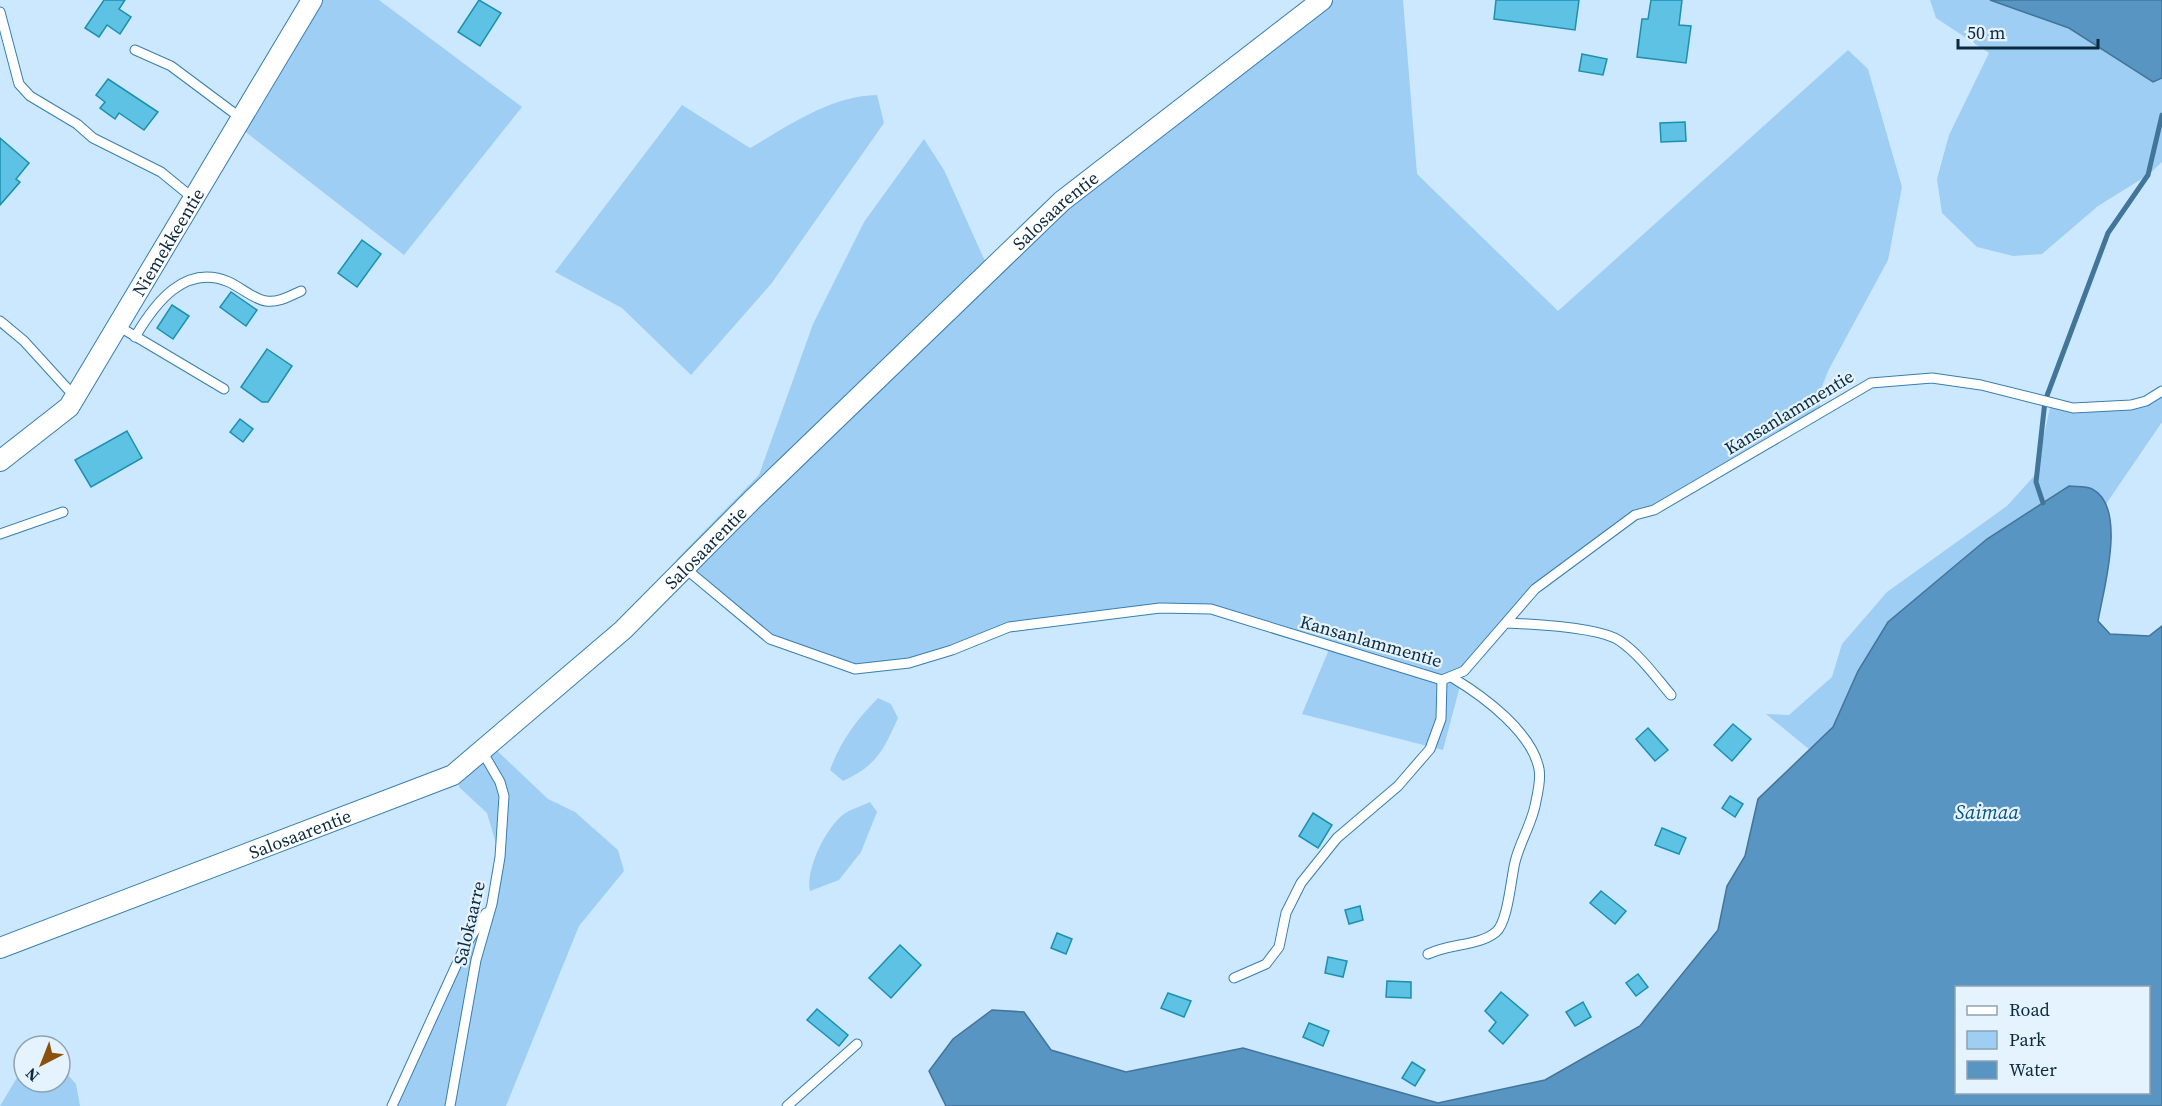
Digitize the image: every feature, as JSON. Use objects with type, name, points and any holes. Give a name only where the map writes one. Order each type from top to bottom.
[{"type":"street","name":"Niemekkeentie","points":[[0,461],[69,407],[312,0]]},
{"type":"street","name":"Salosaarentie","points":[[0,948],[453,775],[623,630],[760,492],[1062,201],[1322,0]]},
{"type":"lane","points":[[0,12],[19,84],[30,96],[77,124],[93,138],[161,172],[194,199]]},
{"type":"lane","points":[[135,50],[171,66],[242,118]]},
{"type":"lane","points":[[135,337],[148,315],[169,291],[189,279],[218,278],[264,301],[279,300],[302,291]]},
{"type":"lane","points":[[0,321],[24,341],[75,397]]},
{"type":"lane","points":[[118,326],[224,389]]},
{"type":"lane","name":"Kansanlammentie","points":[[686,569],[770,639],[855,669],[909,663],[952,650],[1009,627],[1160,608],[1211,609],[1442,680],[1453,678],[1464,671],[1535,589],[1635,515],[1654,510],[1871,383],[1932,378],[1981,385],[2073,408],[2131,405],[2146,401],[2162,391]]},
{"type":"lane","points":[[0,534],[63,512]]},
{"type":"lane","points":[[1506,623],[1543,625],[1617,639],[1635,653],[1671,695]]},
{"type":"lane","points":[[1428,954],[1444,946],[1478,942],[1498,931],[1503,921],[1515,859],[1536,802],[1539,770],[1526,739],[1477,692],[1453,678]]},
{"type":"lane","points":[[1234,978],[1266,964],[1279,947],[1286,913],[1301,883],[1337,838],[1398,786],[1430,749],[1441,719],[1442,680]]},
{"type":"lane","name":"Salokaarre","points":[[450,1106],[476,960],[492,904],[500,857],[504,796],[500,782],[482,751]]},
{"type":"lane","points":[[392,1106],[465,946],[492,904]]},
{"type":"lane","points":[[787,1106],[857,1044]]},
{"type":"green space","points":[[312,0],[379,0],[522,107],[404,255],[238,126]]},
{"type":"green space","points":[[1322,0],[1403,0],[1417,174],[1558,311],[1848,50],[1868,69],[1902,187],[1888,260],[1828,371],[1818,397],[1822,411],[1654,510],[1635,515],[1535,589],[1464,671],[1443,750],[1302,714],[1330,647],[1211,609],[1160,608],[1009,627],[909,663],[855,669],[770,639],[676,560],[759,475],[813,324],[864,222],[924,139],[944,170],[989,270]]},
{"type":"green space","points":[[1930,0],[2162,0],[2162,162],[2148,175],[2098,206],[2042,254],[2013,256],[1977,247],[1942,213],[1937,179],[1949,135],[1989,53],[1936,18]]},
{"type":"green space","points":[[877,95],[884,123],[771,284],[691,375],[622,308],[555,272],[682,105],[750,148],[795,121],[827,106],[843,100]]},
{"type":"green space","points":[[2162,391],[2162,422],[2106,504],[2092,489],[1888,622],[1858,671],[1833,727],[1810,750],[1766,714],[1789,715],[1832,677],[1842,644],[1887,592],[2007,506],[2035,475],[2051,403],[2131,405]]},
{"type":"green space","points":[[878,698],[891,704],[898,718],[878,756],[864,769],[843,781],[830,770],[834,760],[850,731]]},
{"type":"green space","points":[[490,744],[548,799],[575,812],[618,850],[624,871],[579,926],[506,1106],[392,1106],[465,946],[492,904],[500,857],[487,813],[460,788],[453,775]]},
{"type":"green space","points":[[870,802],[877,812],[861,852],[839,880],[810,891],[809,882],[814,861],[830,829],[844,814]]},
{"type":"green space","points":[[72,1080],[76,1084],[80,1106],[0,1106],[12,1086],[12,1094],[72,1094]]},
{"type":"water","points":[[1990,0],[2162,0],[2162,78],[2153,82],[2069,28]]},
{"type":"water","name":"Saimaa","points":[[2069,486],[2092,489],[2103,499],[2109,513],[2111,531],[2108,571],[2098,621],[2110,634],[2149,636],[2162,626],[2162,1106],[946,1106],[929,1071],[953,1039],[992,1010],[1024,1012],[1051,1050],[1126,1072],[1243,1048],[1438,1103],[1545,1080],[1640,1026],[1718,930],[1727,886],[1745,856],[1758,799],[1833,727],[1858,671],[1888,622],[1987,539]]},
{"type":"building","points":[[104,0],[125,0],[119,9],[131,17],[120,34],[107,25],[99,37],[85,28]]},
{"type":"building","points":[[479,0],[501,13],[480,46],[458,32]]},
{"type":"building","points":[[1496,0],[1579,0],[1575,30],[1494,19]]},
{"type":"building","points":[[1651,0],[1682,0],[1679,25],[1691,26],[1686,63],[1637,57],[1642,19],[1648,19]]},
{"type":"building","points":[[1582,54],[1607,59],[1603,75],[1579,71]]},
{"type":"building","points":[[108,79],[158,112],[144,130],[119,113],[115,119],[100,108],[105,102],[96,95]]},
{"type":"building","points":[[1685,122],[1686,141],[1661,142],[1660,123]]},
{"type":"building","points":[[0,138],[29,163],[16,179],[20,182],[0,205]]},
{"type":"building","points":[[362,240],[381,254],[357,287],[338,273]]},
{"type":"building","points":[[231,292],[257,310],[246,326],[220,307]]},
{"type":"building","points":[[172,305],[189,316],[173,339],[157,328]]},
{"type":"building","points":[[267,349],[292,366],[268,402],[262,402],[241,387]]},
{"type":"building","points":[[240,419],[253,429],[243,442],[230,432]]},
{"type":"building","points":[[127,431],[142,458],[91,487],[75,460]]},
{"type":"building","points":[[1733,724],[1751,739],[1732,761],[1714,745]]},
{"type":"building","points":[[1648,728],[1668,750],[1655,761],[1636,739]]},
{"type":"building","points":[[1730,796],[1743,804],[1735,817],[1722,808]]},
{"type":"building","points":[[1313,813],[1332,825],[1318,848],[1299,836]]},
{"type":"building","points":[[1662,828],[1686,838],[1679,854],[1655,845]]},
{"type":"building","points":[[1601,891],[1626,911],[1615,924],[1590,903]]},
{"type":"building","points":[[1360,906],[1363,920],[1349,924],[1345,910]]},
{"type":"building","points":[[1057,933],[1072,939],[1066,954],[1051,948]]},
{"type":"building","points":[[900,945],[921,965],[891,998],[869,978]]},
{"type":"building","points":[[1328,957],[1347,961],[1343,977],[1325,973]]},
{"type":"building","points":[[1638,974],[1648,987],[1636,996],[1626,983]]},
{"type":"building","points":[[1387,981],[1411,982],[1411,998],[1386,997]]},
{"type":"building","points":[[1501,992],[1528,1015],[1503,1044],[1489,1031],[1496,1022],[1485,1011]]},
{"type":"building","points":[[1168,993],[1191,1001],[1184,1017],[1161,1008]]},
{"type":"building","points":[[1583,1002],[1591,1017],[1575,1026],[1566,1012]]},
{"type":"building","points":[[817,1009],[848,1035],[839,1046],[807,1020]]},
{"type":"building","points":[[1309,1023],[1329,1031],[1323,1046],[1303,1037]]},
{"type":"building","points":[[1412,1062],[1425,1070],[1415,1086],[1402,1078]]},
{"type":"waterway","points":[[2043,503],[2036,482],[2045,401],[2108,233],[2148,175],[2162,115]]}]
